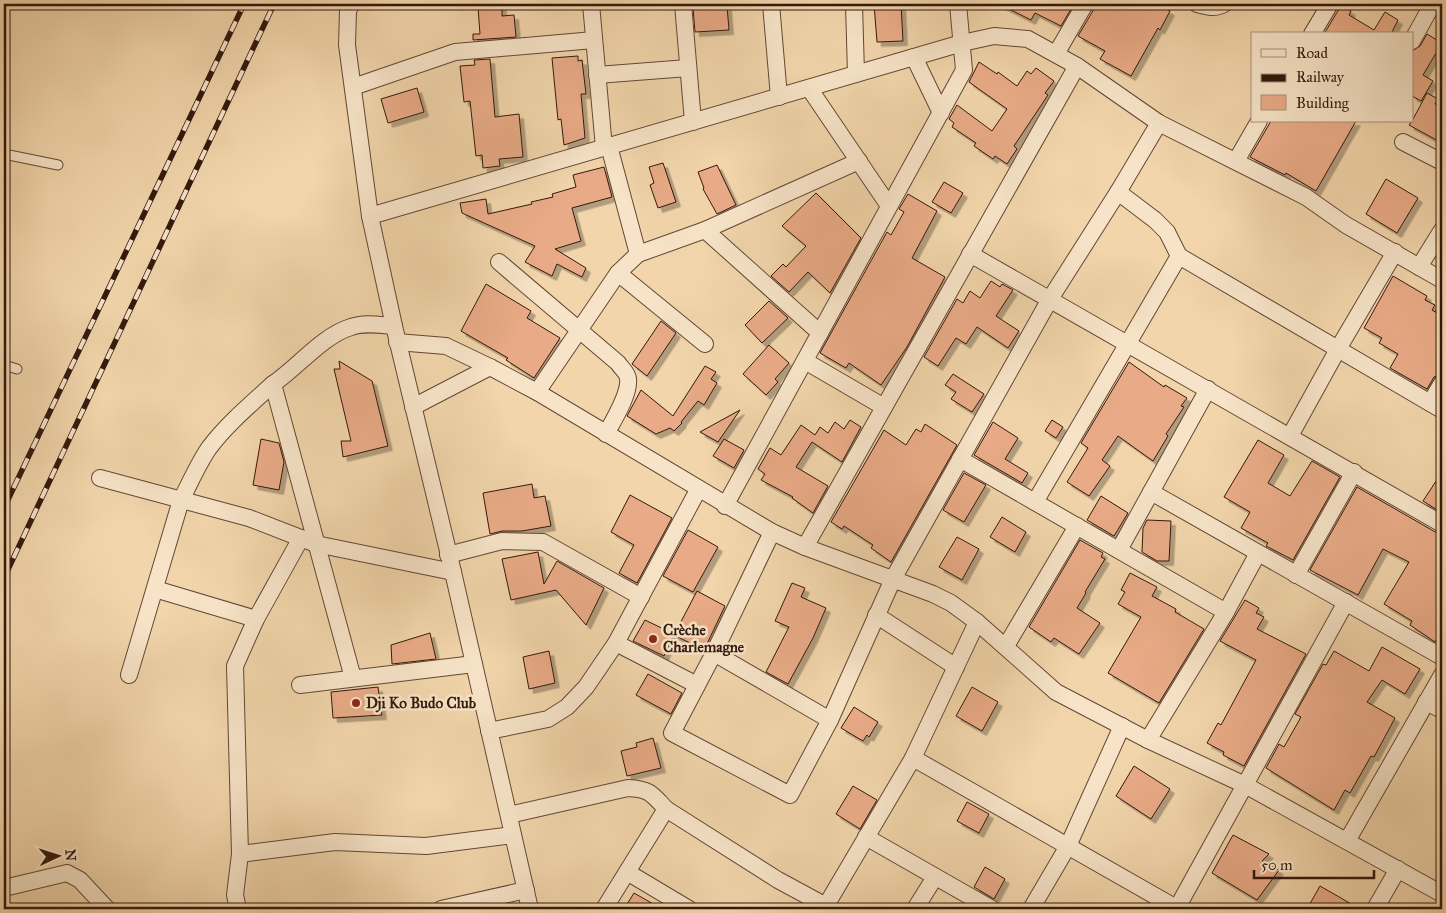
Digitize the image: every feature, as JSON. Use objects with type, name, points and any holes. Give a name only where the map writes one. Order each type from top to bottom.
[{"type":"street","points":[[351,4],[348,11],[347,45],[370,216],[530,909]]},
{"type":"street","points":[[591,4],[606,147],[638,254]]},
{"type":"street","points":[[682,4],[693,122]]},
{"type":"street","points":[[771,4],[779,96]]},
{"type":"street","points":[[854,4],[856,74]]},
{"type":"street","points":[[726,506],[964,70],[958,4]]},
{"type":"street","points":[[1056,54],[1085,4]]},
{"type":"street","points":[[1197,4],[1208,8],[1224,4]]},
{"type":"street","points":[[1313,32],[1330,4]]},
{"type":"street","points":[[1414,38],[1434,7]]},
{"type":"street","points":[[370,216],[962,43],[994,36],[1028,39],[1056,54],[1159,123],[1306,197],[1346,225],[1442,280]]},
{"type":"street","points":[[353,87],[455,52],[594,40]]},
{"type":"street","points":[[914,57],[941,113]]},
{"type":"street","points":[[805,547],[1076,66]]},
{"type":"street","points":[[597,75],[688,68]]},
{"type":"street","points":[[809,88],[890,206]]},
{"type":"street","points":[[1236,161],[1259,122]]},
{"type":"street","points":[[772,532],[714,653],[672,733],[790,795],[830,720],[892,579],[1050,299],[1159,123]]},
{"type":"street","points":[[1403,142],[1442,162]]},
{"type":"street","points":[[537,392],[618,273],[638,254],[705,230],[859,161]]},
{"type":"street","points":[[1118,192],[1155,220],[1167,232],[1179,256],[1436,407],[1442,383]]},
{"type":"street","points":[[705,230],[820,333]]},
{"type":"street","points":[[1419,267],[1442,230]]},
{"type":"street","points":[[1290,436],[1395,252]]},
{"type":"street","points":[[970,254],[1442,524]]},
{"type":"street","points":[[1035,502],[1179,256]]},
{"type":"street","points":[[499,262],[618,363],[628,379],[628,388],[606,434]]},
{"type":"street","points":[[618,273],[705,344]]},
{"type":"street","points":[[129,675],[181,500],[209,448],[228,426],[273,384],[338,332],[353,326],[373,325],[396,334],[446,346],[490,367],[537,392],[698,490],[772,532],[805,547],[951,602],[1006,646],[1056,692],[1148,740],[1245,785],[1442,894]]},
{"type":"street","points":[[805,361],[884,406]]},
{"type":"street","points":[[413,406],[490,367]]},
{"type":"street","points":[[273,384],[308,541],[353,678]]},
{"type":"street","points":[[1119,550],[1208,389]]},
{"type":"street","points":[[960,459],[1226,612]]},
{"type":"street","points":[[1296,574],[1354,472]]},
{"type":"street","points":[[100,478],[249,518],[308,541],[453,572]]},
{"type":"street","points":[[489,731],[548,719],[567,707],[586,687],[616,643],[698,490]]},
{"type":"street","points":[[1151,492],[1442,657]]},
{"type":"street","points":[[1006,646],[1077,526]]},
{"type":"street","points":[[238,909],[235,896],[240,854],[235,666],[256,619],[308,541]]},
{"type":"street","points":[[448,555],[502,541],[543,542],[641,597]]},
{"type":"street","points":[[1148,740],[1226,612],[1258,553]]},
{"type":"street","points":[[155,589],[256,619]]},
{"type":"street","points":[[912,758],[1178,909],[1346,602]]},
{"type":"street","points":[[876,615],[956,667]]},
{"type":"street","points":[[509,815],[628,788],[650,792],[666,809],[825,908],[912,758],[977,622]]},
{"type":"street","points":[[616,643],[697,685]]},
{"type":"street","points":[[714,653],[830,720]]},
{"type":"street","points":[[300,685],[474,664]]},
{"type":"street","points":[[1347,841],[1442,675]]},
{"type":"street","points":[[1426,702],[1442,710]]},
{"type":"street","points":[[1031,909],[1068,846],[1122,726]]},
{"type":"street","points":[[604,909],[666,809]]},
{"type":"street","points":[[240,854],[335,842],[426,846],[513,835]]},
{"type":"street","points":[[866,837],[992,909]]},
{"type":"street","points":[[1375,909],[1398,869]]},
{"type":"street","points":[[627,872],[689,909]]},
{"type":"street","points":[[4,888],[67,873],[80,880],[107,909]]},
{"type":"street","points":[[914,909],[935,877]]},
{"type":"street","points":[[440,909],[526,890]]},
{"type":"lane","points":[[4,154],[58,165]]},
{"type":"lane","points":[[4,365],[17,369]]},
{"type":"building","points":[[874,4],[901,4],[903,41],[877,42]]},
{"type":"building","points":[[999,4],[1074,4],[1061,26],[1035,13],[1031,20]]},
{"type":"building","points":[[1095,4],[1157,4],[1170,11],[1160,30],[1158,28],[1131,76],[1100,59],[1105,51],[1078,36]]},
{"type":"building","points":[[1340,4],[1351,11],[1349,15],[1374,30],[1385,12],[1398,20],[1392,32],[1325,32]]},
{"type":"building","points":[[502,5],[502,16],[514,15],[516,37],[473,40],[473,34],[480,34],[478,7]]},
{"type":"building","points":[[727,6],[729,30],[695,32],[693,8]]},
{"type":"building","points":[[1427,34],[1442,43],[1423,75],[1433,81],[1421,101],[1414,97],[1414,50],[1420,46]]},
{"type":"building","points":[[578,56],[578,61],[582,60],[586,94],[581,94],[585,138],[564,145],[561,119],[558,120],[552,58]]},
{"type":"building","points":[[490,59],[495,117],[519,114],[523,157],[499,159],[500,166],[483,168],[482,155],[476,156],[470,101],[464,102],[460,66],[475,65],[474,60]]},
{"type":"building","points":[[979,62],[997,74],[998,72],[1017,86],[1027,71],[1031,74],[1036,68],[1054,81],[1045,93],[1048,95],[1014,146],[1017,149],[1007,164],[995,156],[993,159],[974,146],[976,143],[952,127],[954,123],[949,119],[957,105],[992,131],[1007,109],[969,82]]},
{"type":"building","points":[[417,88],[424,112],[388,123],[381,99]]},
{"type":"building","points":[[1427,93],[1438,99],[1435,104],[1442,108],[1442,143],[1409,125],[1414,122],[1414,117]]},
{"type":"building","points":[[1270,122],[1355,122],[1316,191],[1286,173],[1285,175],[1250,157]]},
{"type":"building","points":[[663,163],[676,202],[658,208],[650,185],[654,183],[649,167]]},
{"type":"building","points":[[717,165],[736,205],[717,214],[703,189],[698,172]]},
{"type":"building","points":[[604,167],[612,197],[572,208],[581,241],[555,249],[586,268],[582,277],[557,264],[552,276],[525,262],[535,246],[462,213],[460,203],[486,199],[488,214],[532,204],[531,202],[553,197],[552,194],[576,187],[573,175]]},
{"type":"building","points":[[1386,179],[1418,198],[1397,233],[1366,214]]},
{"type":"building","points":[[944,182],[963,193],[951,213],[932,202]]},
{"type":"building","points":[[816,193],[861,238],[830,293],[808,272],[789,292],[771,276],[783,264],[786,267],[806,246],[782,226]]},
{"type":"building","points":[[908,194],[937,211],[912,258],[945,277],[907,347],[881,385],[849,363],[846,368],[820,353],[887,232],[891,235],[904,212],[899,209]]},
{"type":"building","points":[[1393,276],[1427,296],[1425,300],[1435,305],[1432,310],[1442,316],[1442,373],[1434,377],[1427,389],[1390,368],[1398,354],[1379,343],[1382,338],[1364,328]]},
{"type":"building","points":[[991,281],[1000,287],[1002,284],[1013,290],[996,316],[1019,331],[1008,348],[977,327],[966,344],[956,338],[938,366],[924,357],[957,299],[963,303],[970,291],[980,298]]},
{"type":"building","points":[[486,284],[531,311],[527,318],[560,338],[534,378],[506,360],[508,358],[461,331]]},
{"type":"building","points":[[769,301],[788,318],[762,343],[745,325]]},
{"type":"building","points":[[661,321],[676,333],[647,376],[632,364]]},
{"type":"building","points":[[769,345],[789,363],[775,379],[778,382],[766,395],[743,374]]},
{"type":"building","points":[[339,361],[372,381],[388,446],[343,457],[341,441],[351,441],[334,369],[340,369]]},
{"type":"building","points":[[1129,362],[1164,387],[1165,385],[1187,398],[1181,406],[1184,407],[1166,434],[1168,436],[1153,461],[1118,436],[1102,460],[1110,466],[1089,496],[1067,482],[1088,448],[1081,443]]},
{"type":"building","points":[[705,366],[716,372],[711,379],[717,383],[704,405],[698,401],[674,431],[670,428],[656,434],[627,416],[641,390],[673,416]]},
{"type":"building","points":[[953,374],[984,394],[972,412],[951,399],[956,392],[945,385]]},
{"type":"building","points":[[740,410],[718,442],[700,432]]},
{"type":"building","points":[[850,420],[861,427],[842,462],[812,442],[796,467],[828,486],[813,513],[793,497],[761,480],[765,474],[758,469],[770,448],[781,455],[801,425],[815,435],[820,427],[828,433],[835,422],[844,429]]},
{"type":"building","points":[[1052,420],[1063,427],[1056,438],[1045,431]]},
{"type":"building","points":[[993,422],[1018,438],[1005,459],[1028,473],[1022,483],[974,455]]},
{"type":"building","points":[[925,424],[957,445],[891,562],[871,548],[873,545],[844,526],[842,529],[831,522],[884,430],[906,445],[916,429],[921,432]]},
{"type":"building","points":[[261,439],[279,443],[284,462],[279,490],[253,485]]},
{"type":"building","points":[[724,439],[744,450],[734,468],[713,456]]},
{"type":"building","points":[[1258,440],[1284,455],[1268,483],[1290,496],[1312,461],[1340,477],[1293,560],[1266,546],[1268,543],[1241,528],[1250,512],[1224,497]]},
{"type":"building","points":[[1442,472],[1442,513],[1423,501]]},
{"type":"building","points":[[964,473],[986,485],[964,522],[943,510]]},
{"type":"building","points":[[532,484],[534,498],[545,496],[551,526],[490,534],[483,493]]},
{"type":"building","points":[[1357,487],[1437,533],[1442,534],[1442,631],[1435,642],[1410,625],[1412,621],[1384,604],[1409,562],[1383,549],[1358,595],[1310,570]]},
{"type":"building","points":[[630,495],[672,518],[637,583],[619,573],[634,545],[611,532]]},
{"type":"building","points":[[1101,496],[1128,513],[1114,536],[1087,520]]},
{"type":"building","points":[[1002,517],[1026,532],[1015,552],[990,537]]},
{"type":"building","points":[[1147,520],[1171,521],[1169,561],[1157,561],[1142,552],[1143,528]]},
{"type":"building","points":[[688,530],[718,547],[693,592],[663,576]]},
{"type":"building","points":[[957,537],[979,549],[962,580],[939,567]]},
{"type":"building","points":[[1080,540],[1103,553],[1101,557],[1105,559],[1077,608],[1100,623],[1079,654],[1054,638],[1051,642],[1029,627]]},
{"type":"building","points":[[538,552],[544,584],[557,561],[604,588],[586,625],[556,590],[511,600],[502,559]]},
{"type":"building","points":[[1130,573],[1157,587],[1152,596],[1176,609],[1175,612],[1204,629],[1159,703],[1108,673],[1141,617],[1118,604],[1125,592],[1121,590]]},
{"type":"building","points":[[792,583],[805,588],[801,597],[826,608],[813,638],[788,684],[766,672],[789,627],[775,621]]},
{"type":"building","points":[[697,591],[725,606],[704,650],[674,635]]},
{"type":"building","points":[[1245,600],[1259,608],[1256,613],[1264,617],[1257,629],[1306,654],[1244,766],[1223,755],[1224,752],[1207,743],[1218,723],[1221,725],[1256,660],[1220,641]]},
{"type":"building","name":"Crèche Charlemagne","points":[[645,620],[674,634],[664,656],[633,641]]},
{"type":"building","points":[[430,633],[436,659],[392,664],[391,645]]},
{"type":"building","points":[[1382,647],[1420,669],[1405,694],[1382,680],[1367,702],[1395,718],[1374,757],[1371,756],[1350,793],[1345,790],[1334,810],[1266,768],[1279,744],[1284,747],[1301,717],[1295,714],[1323,664],[1326,665],[1334,651],[1369,671]]},
{"type":"building","points":[[549,651],[555,683],[529,689],[523,657]]},
{"type":"building","points":[[648,674],[682,693],[671,714],[636,695]]},
{"type":"building","name":"Dji Ko Budo Club","points":[[378,687],[382,715],[333,718],[331,692]]},
{"type":"building","points":[[972,687],[998,702],[982,731],[956,716]]},
{"type":"building","points":[[854,707],[878,722],[869,737],[867,735],[863,741],[841,728]]},
{"type":"building","points":[[653,738],[661,768],[627,776],[621,751],[637,747],[636,743]]},
{"type":"building","points":[[1134,766],[1170,789],[1151,819],[1116,796]]},
{"type":"building","points":[[853,786],[877,800],[860,829],[836,814]]},
{"type":"building","points":[[967,802],[989,814],[979,833],[957,821]]},
{"type":"building","points":[[1233,835],[1269,854],[1262,861],[1279,870],[1257,900],[1212,873]]},
{"type":"building","points":[[985,867],[1005,879],[994,899],[974,887]]},
{"type":"building","points":[[1320,886],[1360,909],[1307,909]]},
{"type":"building","points":[[634,893],[662,909],[624,909]]},
{"type":"railway","points":[[4,508],[244,4]]},
{"type":"railway","points":[[4,578],[274,4]]},
{"type":"place","name":"Crèche Charlemagne","points":[[653,639]]},
{"type":"place","name":"Dji Ko Budo Club","points":[[356,703]]}]
